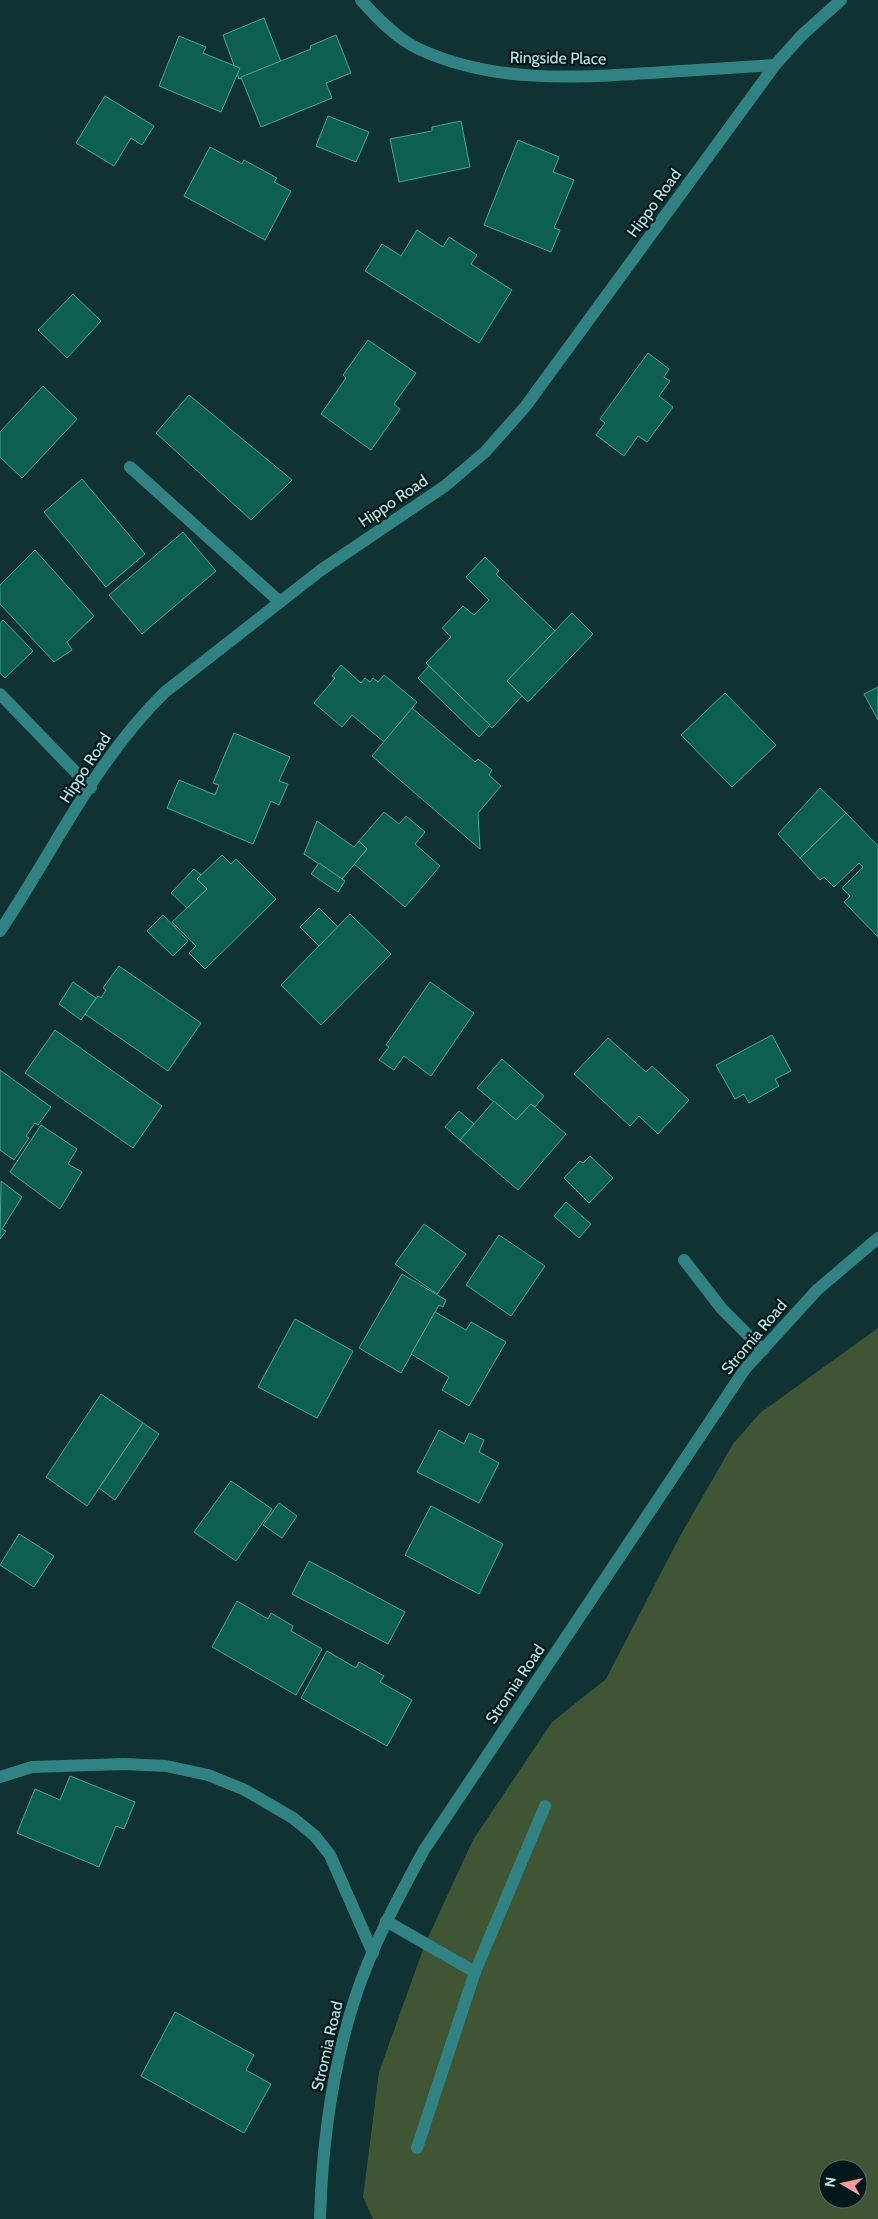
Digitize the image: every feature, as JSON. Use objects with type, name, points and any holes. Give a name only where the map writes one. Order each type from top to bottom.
[{"type":"street","name":"Ringside Place","points":[[361,0],[376,18],[418,48],[478,69],[522,76],[587,77],[775,65]]},
{"type":"street","name":"Hippo Road","points":[[0,930],[124,736],[165,692],[321,570],[445,486],[485,452],[525,407],[775,65],[802,35],[841,0]]},
{"type":"street","points":[[130,466],[280,602]]},
{"type":"street","points":[[0,694],[90,788]]},
{"type":"street","name":"Stromia Road","points":[[320,2219],[322,2161],[333,2087],[355,1998],[386,1922],[424,1850],[745,1369],[817,1290],[878,1238]]},
{"type":"street","points":[[684,1260],[722,1309],[763,1350]]},
{"type":"street","points":[[0,1777],[32,1767],[124,1764],[166,1766],[208,1775],[245,1790],[293,1818],[315,1836],[325,1848],[342,1878],[373,1953]]},
{"type":"street","points":[[417,2148],[475,1972],[545,1806]]},
{"type":"street","points":[[386,1922],[475,1972]]},
{"type":"green space","points":[[878,1328],[878,2219],[373,2219],[363,2197],[379,2072],[425,1944],[473,1840],[552,1722],[606,1679],[680,1536],[733,1444],[760,1413]]},
{"type":"building","points":[[264,18],[281,62],[239,79],[223,35]]},
{"type":"building","points":[[336,35],[351,73],[326,83],[332,98],[261,127],[241,77],[311,49],[310,46]]},
{"type":"building","points":[[179,36],[206,47],[203,53],[240,68],[221,112],[159,86]]},
{"type":"building","points":[[105,96],[154,126],[142,145],[131,138],[114,166],[76,143]]},
{"type":"building","points":[[328,116],[369,132],[356,162],[316,146]]},
{"type":"building","points":[[461,121],[470,167],[399,182],[390,139],[432,131],[432,127]]},
{"type":"building","points":[[518,140],[559,157],[553,172],[574,180],[554,228],[560,230],[551,252],[484,225]]},
{"type":"building","points":[[210,147],[242,164],[244,160],[277,178],[274,182],[291,191],[265,240],[184,196]]},
{"type":"building","points":[[417,230],[443,247],[449,237],[477,255],[471,264],[512,290],[479,343],[365,271],[382,244],[401,256]]},
{"type":"building","points":[[73,294],[101,321],[67,358],[38,330]]},
{"type":"building","points":[[368,340],[416,373],[394,404],[400,409],[371,450],[321,414],[346,378],[343,375]]},
{"type":"building","points":[[648,353],[669,369],[664,377],[670,381],[659,396],[673,407],[647,442],[638,436],[624,456],[596,435],[605,423],[600,419]]},
{"type":"building","points":[[43,386],[77,419],[22,478],[0,457],[0,432]]},
{"type":"building","points":[[189,395],[292,480],[251,520],[156,433]]},
{"type":"building","points":[[82,479],[145,554],[106,587],[44,512]]},
{"type":"building","points":[[183,532],[216,571],[142,634],[109,595]]},
{"type":"building","points":[[35,550],[94,616],[67,642],[72,650],[54,662],[0,604],[0,585]]},
{"type":"building","points":[[485,557],[499,571],[496,574],[555,631],[507,681],[522,696],[492,728],[426,663],[451,637],[442,628],[463,606],[474,615],[489,600],[466,577]]},
{"type":"building","points":[[572,613],[593,634],[528,702],[507,681]]},
{"type":"building","points":[[3,620],[33,651],[5,678],[0,673],[0,624]]},
{"type":"building","points":[[341,665],[361,683],[365,678],[370,682],[373,678],[378,682],[384,675],[417,702],[384,742],[352,715],[342,727],[314,703],[335,678],[332,676]]},
{"type":"building","points":[[429,666],[490,725],[479,737],[418,678]]},
{"type":"building","points":[[878,687],[878,720],[864,694]]},
{"type":"building","points":[[725,693],[776,745],[732,787],[681,735]]},
{"type":"building","points":[[412,708],[475,762],[478,759],[492,770],[489,775],[501,786],[478,813],[480,849],[372,756]]},
{"type":"building","points":[[234,733],[290,757],[279,781],[288,784],[279,805],[271,801],[253,844],[167,808],[179,780],[215,795],[219,785],[213,783]]},
{"type":"building","points":[[820,788],[846,813],[800,858],[778,834]]},
{"type":"building","points":[[384,812],[399,824],[406,816],[425,832],[415,844],[440,866],[405,907],[354,864],[367,849],[359,841]]},
{"type":"building","points":[[846,813],[878,846],[878,937],[844,902],[850,896],[842,888],[863,867],[859,863],[834,887],[824,877],[820,880],[800,858]]},
{"type":"building","points":[[317,821],[354,847],[359,841],[367,849],[342,879],[304,854]]},
{"type":"building","points":[[222,855],[231,864],[236,859],[276,899],[205,969],[189,953],[196,946],[172,922],[207,889],[197,879]]},
{"type":"building","points":[[319,863],[345,881],[338,892],[311,874]]},
{"type":"building","points":[[194,869],[201,875],[197,879],[207,889],[187,908],[171,893]]},
{"type":"building","points":[[319,908],[338,927],[319,946],[300,927]]},
{"type":"building","points":[[350,914],[391,954],[321,1025],[281,985]]},
{"type":"building","points":[[163,915],[188,941],[173,956],[147,931]]},
{"type":"building","points":[[119,966],[201,1023],[168,1071],[85,1014],[98,996],[101,998],[106,990],[103,988]]},
{"type":"building","points":[[73,982],[96,998],[81,1020],[59,1004]]},
{"type":"building","points":[[430,982],[474,1013],[431,1076],[404,1056],[394,1070],[379,1060],[389,1047],[386,1045]]},
{"type":"building","points":[[55,1030],[162,1106],[133,1148],[25,1073]]},
{"type":"building","points":[[772,1035],[791,1071],[775,1079],[779,1086],[749,1103],[744,1094],[735,1099],[716,1065]]},
{"type":"building","points":[[608,1038],[646,1072],[652,1066],[689,1100],[658,1134],[639,1116],[630,1126],[574,1074]]},
{"type":"building","points":[[502,1059],[544,1096],[535,1107],[531,1104],[516,1120],[477,1088]]},
{"type":"building","points":[[0,1070],[51,1107],[38,1125],[35,1123],[26,1136],[29,1138],[14,1160],[0,1150]]},
{"type":"building","points":[[494,1101],[516,1120],[531,1104],[566,1134],[518,1190],[460,1140]]},
{"type":"building","points":[[459,1111],[474,1124],[460,1140],[445,1127]]},
{"type":"building","points":[[41,1125],[77,1149],[68,1164],[82,1172],[60,1209],[10,1172]]},
{"type":"building","points":[[590,1156],[613,1178],[589,1203],[564,1178],[580,1161],[583,1163]]},
{"type":"building","points":[[1,1181],[22,1197],[2,1229],[6,1231],[0,1239]]},
{"type":"building","points":[[566,1202],[591,1224],[579,1238],[554,1216]]},
{"type":"building","points":[[424,1224],[466,1254],[437,1294],[395,1264]]},
{"type":"building","points":[[499,1235],[545,1266],[511,1316],[466,1285]]},
{"type":"building","points":[[402,1274],[446,1300],[443,1307],[439,1305],[401,1373],[359,1348]]},
{"type":"building","points":[[435,1312],[466,1330],[471,1322],[506,1342],[469,1406],[442,1390],[449,1377],[411,1354]]},
{"type":"building","points":[[295,1319],[353,1351],[317,1418],[258,1387]]},
{"type":"building","points":[[101,1394],[143,1423],[87,1506],[46,1477]]},
{"type":"building","points":[[143,1423],[159,1434],[115,1500],[99,1488]]},
{"type":"building","points":[[439,1430],[464,1444],[469,1433],[484,1440],[479,1452],[499,1463],[479,1503],[417,1472]]},
{"type":"building","points":[[231,1481],[272,1509],[236,1561],[194,1532]]},
{"type":"building","points":[[279,1503],[297,1516],[282,1538],[263,1525]]},
{"type":"building","points":[[431,1506],[503,1544],[479,1594],[405,1555]]},
{"type":"building","points":[[19,1534],[54,1556],[34,1587],[0,1565]]},
{"type":"building","points":[[309,1561],[405,1612],[388,1644],[292,1594]]},
{"type":"building","points":[[237,1601],[268,1619],[271,1613],[293,1626],[291,1631],[322,1649],[296,1695],[212,1647]]},
{"type":"building","points":[[327,1651],[356,1668],[359,1662],[384,1676],[380,1682],[412,1700],[387,1746],[301,1698]]},
{"type":"building","points":[[70,1776],[135,1802],[124,1829],[116,1826],[99,1867],[17,1833],[35,1789],[60,1800]]},
{"type":"building","points":[[175,2012],[254,2055],[246,2070],[271,2084],[244,2133],[141,2076]]}]
